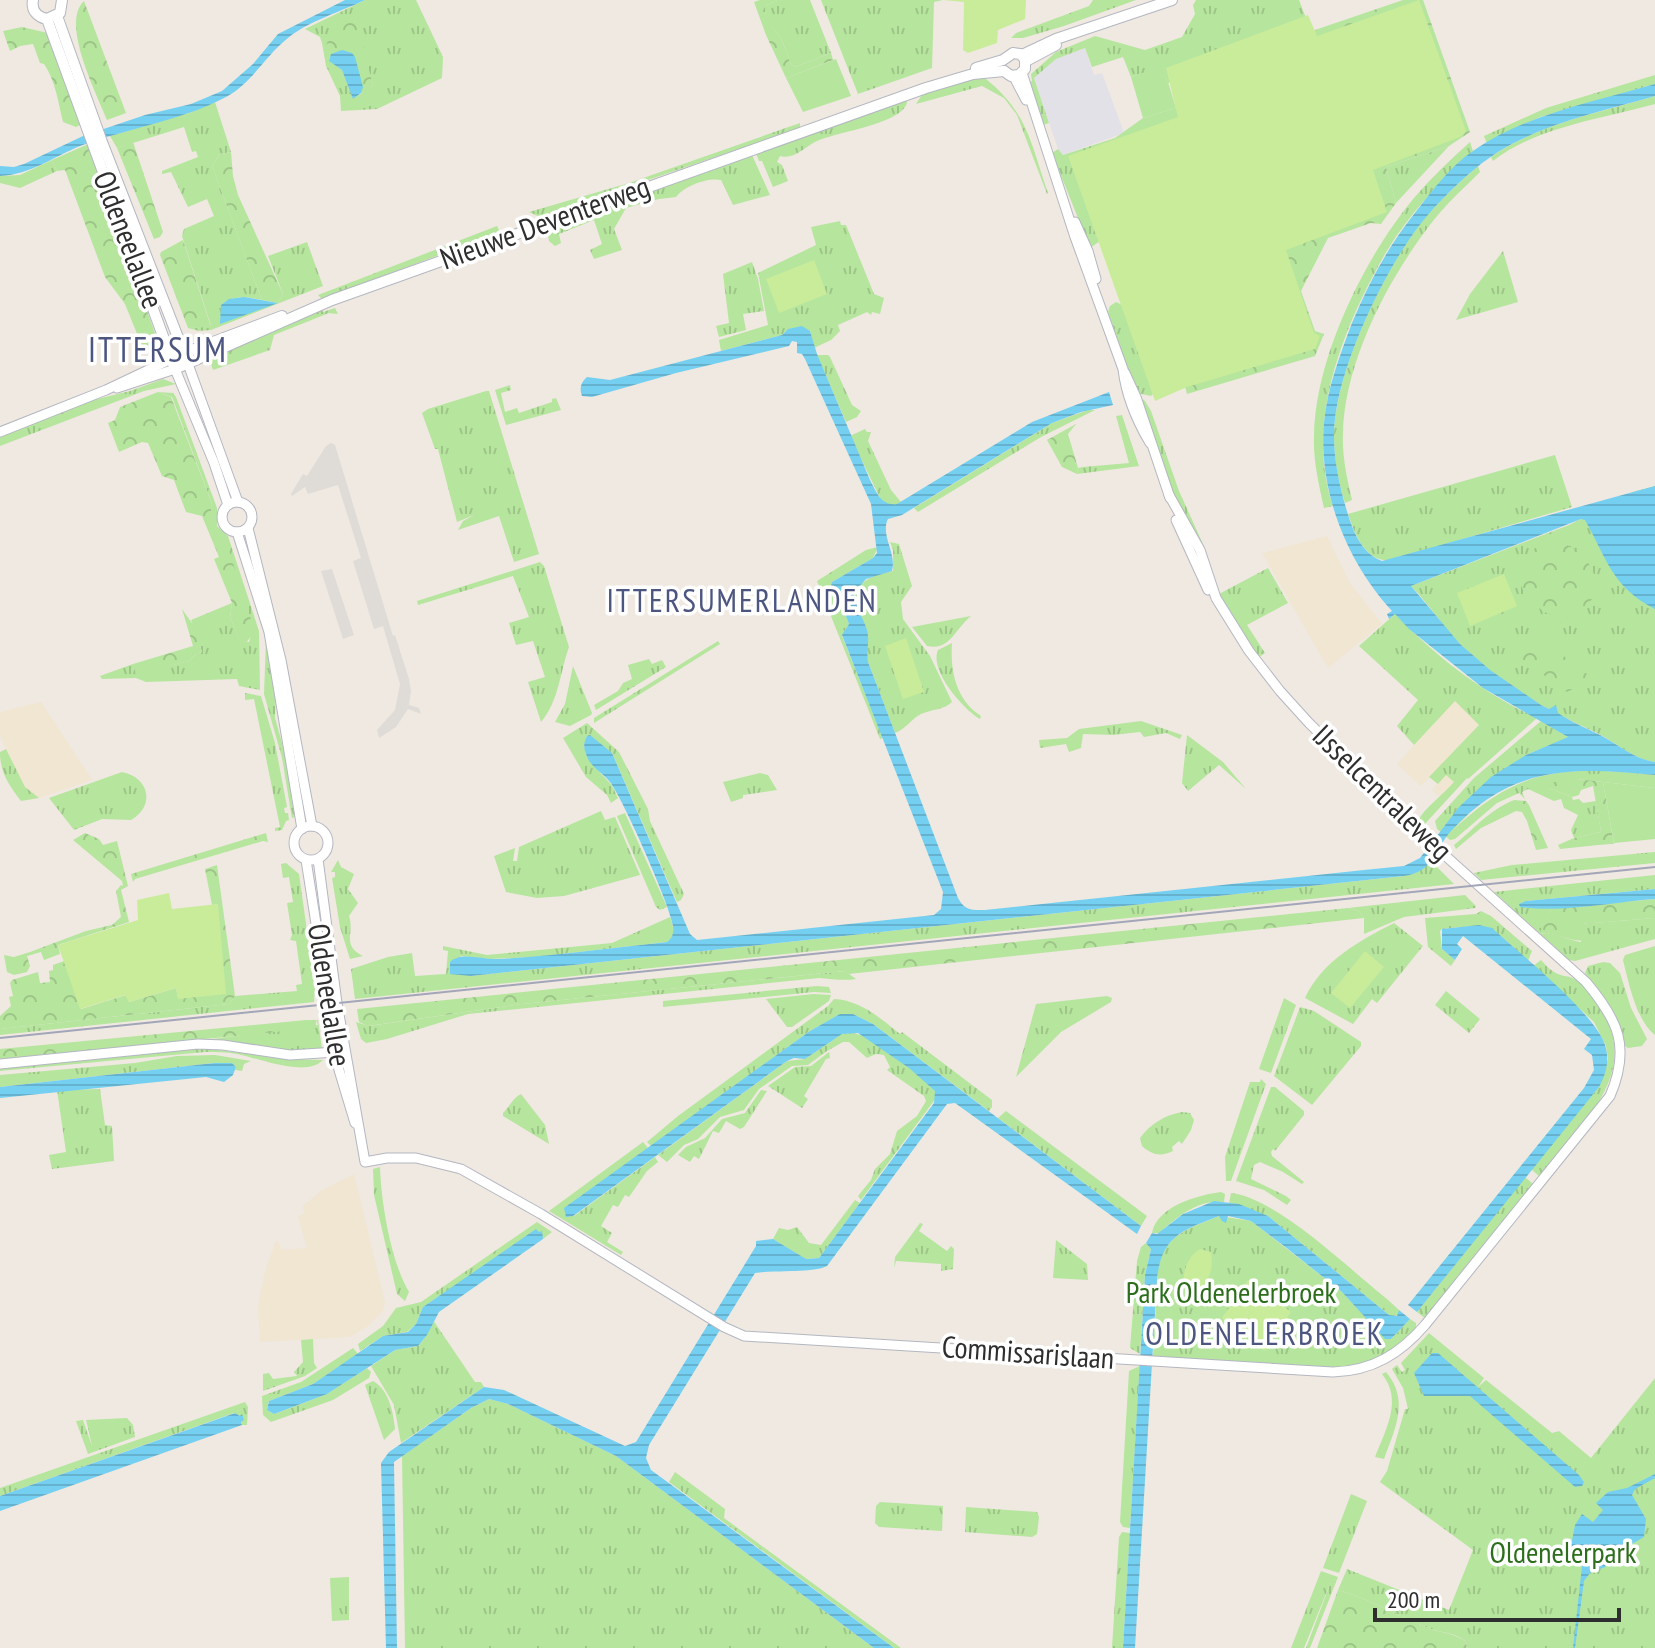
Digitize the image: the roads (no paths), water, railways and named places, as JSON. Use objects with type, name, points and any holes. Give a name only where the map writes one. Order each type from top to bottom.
[{"type":"main road","name":"Oldeneelallee","points":[[33,0],[37,15],[52,17],[173,363]]},
{"type":"main road","points":[[52,17],[62,9],[62,0]]},
{"type":"main road","name":"Nieuwe Deventerweg","points":[[173,363],[307,310],[949,80],[960,73],[1011,70],[1009,53],[1024,58],[1042,44],[1172,0]]},
{"type":"main road","points":[[1011,70],[1024,58]]},
{"type":"main road","name":"Oldeneelallee","points":[[97,144],[186,358]]},
{"type":"street","name":"IJsselcentraleweg","points":[[1011,70],[1037,121],[1140,427],[1150,443],[1169,495],[1200,550],[1216,598],[1249,651],[1299,712],[1429,841],[1570,968]]},
{"type":"street","name":"Oldeneelallee","points":[[186,358],[238,502]]},
{"type":"street","name":"Oldeneelallee","points":[[173,363],[228,505]]},
{"type":"street","name":"Nieuwe Deventerweg","points":[[0,432],[106,390],[133,384],[173,363]]},
{"type":"street","points":[[248,528],[237,532],[227,528],[222,519],[228,505],[238,502],[249,507],[253,514],[248,528],[281,660],[307,828]]},
{"type":"street","points":[[237,532],[269,632],[307,828]]},
{"type":"street","points":[[307,828],[322,830],[327,839],[327,848],[318,859],[306,860],[295,848],[294,841],[307,828]]},
{"type":"street","name":"Oldeneelallee","points":[[318,859],[337,1003],[365,1162]]},
{"type":"street","name":"Oldeneelallee","points":[[306,860],[336,1052],[349,1110],[358,1129]]},
{"type":"street","name":"Commissarislaan","points":[[365,1162],[416,1158],[461,1169],[541,1214],[724,1327],[744,1336],[1343,1372],[1381,1362],[1407,1345],[1610,1096],[1621,1062],[1616,1027],[1606,1006],[1570,968]]},
{"type":"street","points":[[0,1064],[198,1044],[290,1055],[336,1052]]},
{"type":"water","points":[[345,0],[365,0],[296,32],[226,97],[191,112],[80,146],[32,169],[0,176],[0,166],[24,164],[83,136],[145,115],[191,104],[222,91],[253,64],[278,34]]},
{"type":"water","points":[[342,50],[355,57],[363,87],[353,99],[342,70],[329,61],[331,54]]},
{"type":"water","points":[[1655,84],[1655,96],[1561,123],[1517,142],[1476,168],[1434,208],[1386,277],[1361,330],[1342,386],[1334,436],[1339,481],[1351,524],[1368,552],[1382,561],[1655,486],[1655,609],[1620,581],[1585,520],[1581,519],[1411,586],[1460,644],[1490,670],[1541,705],[1549,709],[1556,705],[1558,713],[1568,719],[1632,754],[1655,762],[1655,775],[1570,772],[1520,782],[1474,809],[1445,838],[1428,865],[1404,876],[471,976],[450,974],[450,962],[460,957],[498,959],[540,956],[667,942],[673,934],[670,914],[635,829],[610,782],[588,759],[584,749],[590,735],[612,753],[690,934],[697,940],[934,915],[941,909],[943,892],[842,635],[849,624],[836,590],[831,586],[832,582],[877,553],[871,504],[805,359],[797,353],[797,342],[592,397],[582,396],[581,393],[581,385],[587,377],[610,380],[782,335],[788,329],[802,326],[810,331],[870,480],[880,498],[887,503],[897,504],[1032,422],[1109,392],[1113,405],[1052,423],[902,515],[888,519],[886,531],[892,571],[866,579],[854,593],[868,634],[868,662],[958,898],[966,908],[985,910],[1404,866],[1420,858],[1459,807],[1491,777],[1526,755],[1568,737],[1483,688],[1409,629],[1395,614],[1389,619],[1387,614],[1392,611],[1376,592],[1349,548],[1331,499],[1323,449],[1324,423],[1335,372],[1358,309],[1386,255],[1425,200],[1456,165],[1473,151],[1515,127],[1561,110]]},
{"type":"water","points":[[244,297],[278,303],[220,324],[221,305],[229,299]]},
{"type":"water","points":[[1655,889],[1655,899],[1554,909],[1520,907],[1519,904],[1526,901]]},
{"type":"water","points":[[1479,925],[1492,928],[1587,1017],[1605,1045],[1606,1067],[1599,1087],[1417,1312],[1408,1305],[1584,1088],[1594,1070],[1592,1055],[1584,1049],[1591,1039],[1463,936],[1457,944],[1462,949],[1455,960],[1442,949],[1442,929]]},
{"type":"water","points":[[840,1014],[853,1014],[873,1024],[1141,1226],[1137,1234],[955,1103],[947,1104],[827,1266],[813,1270],[755,1273],[649,1445],[646,1458],[651,1470],[894,1648],[874,1648],[616,1456],[508,1404],[489,1399],[471,1408],[394,1462],[397,1648],[386,1648],[381,1463],[389,1452],[484,1387],[504,1390],[625,1446],[636,1442],[756,1246],[756,1241],[773,1239],[806,1259],[819,1258],[934,1103],[935,1091],[909,1068],[858,1033],[842,1034],[805,1059],[787,1061],[573,1216],[566,1217],[564,1208],[810,1031]]},
{"type":"water","points":[[232,1063],[236,1067],[233,1075],[224,1082],[206,1077],[0,1098],[0,1087]]},
{"type":"water","points":[[1214,1201],[1239,1204],[1268,1216],[1389,1315],[1397,1316],[1399,1310],[1410,1319],[1391,1339],[1385,1339],[1342,1292],[1251,1221],[1228,1216],[1226,1223],[1219,1216],[1185,1231],[1169,1244],[1159,1265],[1157,1280],[1135,1648],[1123,1648],[1145,1275],[1151,1249],[1146,1243],[1152,1233],[1157,1234],[1183,1214]]},
{"type":"water","points":[[536,1229],[542,1231],[543,1239],[439,1312],[418,1346],[395,1350],[327,1394],[274,1414],[267,1410],[269,1401],[313,1384],[383,1336],[408,1332],[416,1324],[423,1307]]},
{"type":"water","points":[[1432,1353],[1438,1353],[1579,1475],[1584,1482],[1582,1486],[1575,1487],[1470,1396],[1424,1396],[1414,1373]]},
{"type":"water","points":[[235,1413],[242,1414],[242,1425],[0,1511],[0,1496]]},
{"type":"water","points":[[1655,1474],[1655,1478],[1635,1489],[1632,1495],[1646,1519],[1644,1537],[1620,1551],[1605,1567],[1590,1573],[1584,1581],[1573,1648],[1583,1557],[1571,1546],[1575,1525],[1582,1514],[1593,1522],[1603,1510],[1596,1503],[1608,1492],[1627,1488]]},
{"type":"railway","points":[[0,1038],[1655,867]]},
{"type":"district","name":"ITTERSUM","points":[[158,350]]},
{"type":"district","name":"ITTERSUMERLANDEN","points":[[742,601]]},
{"type":"district","name":"OLDENELERBROEK","points":[[1265,1334]]},
{"type":"park label","name":"Park Oldenelerbroek","points":[[1231,1293]]},
{"type":"park label","name":"Oldenelerpark","points":[[1563,1553]]}]
